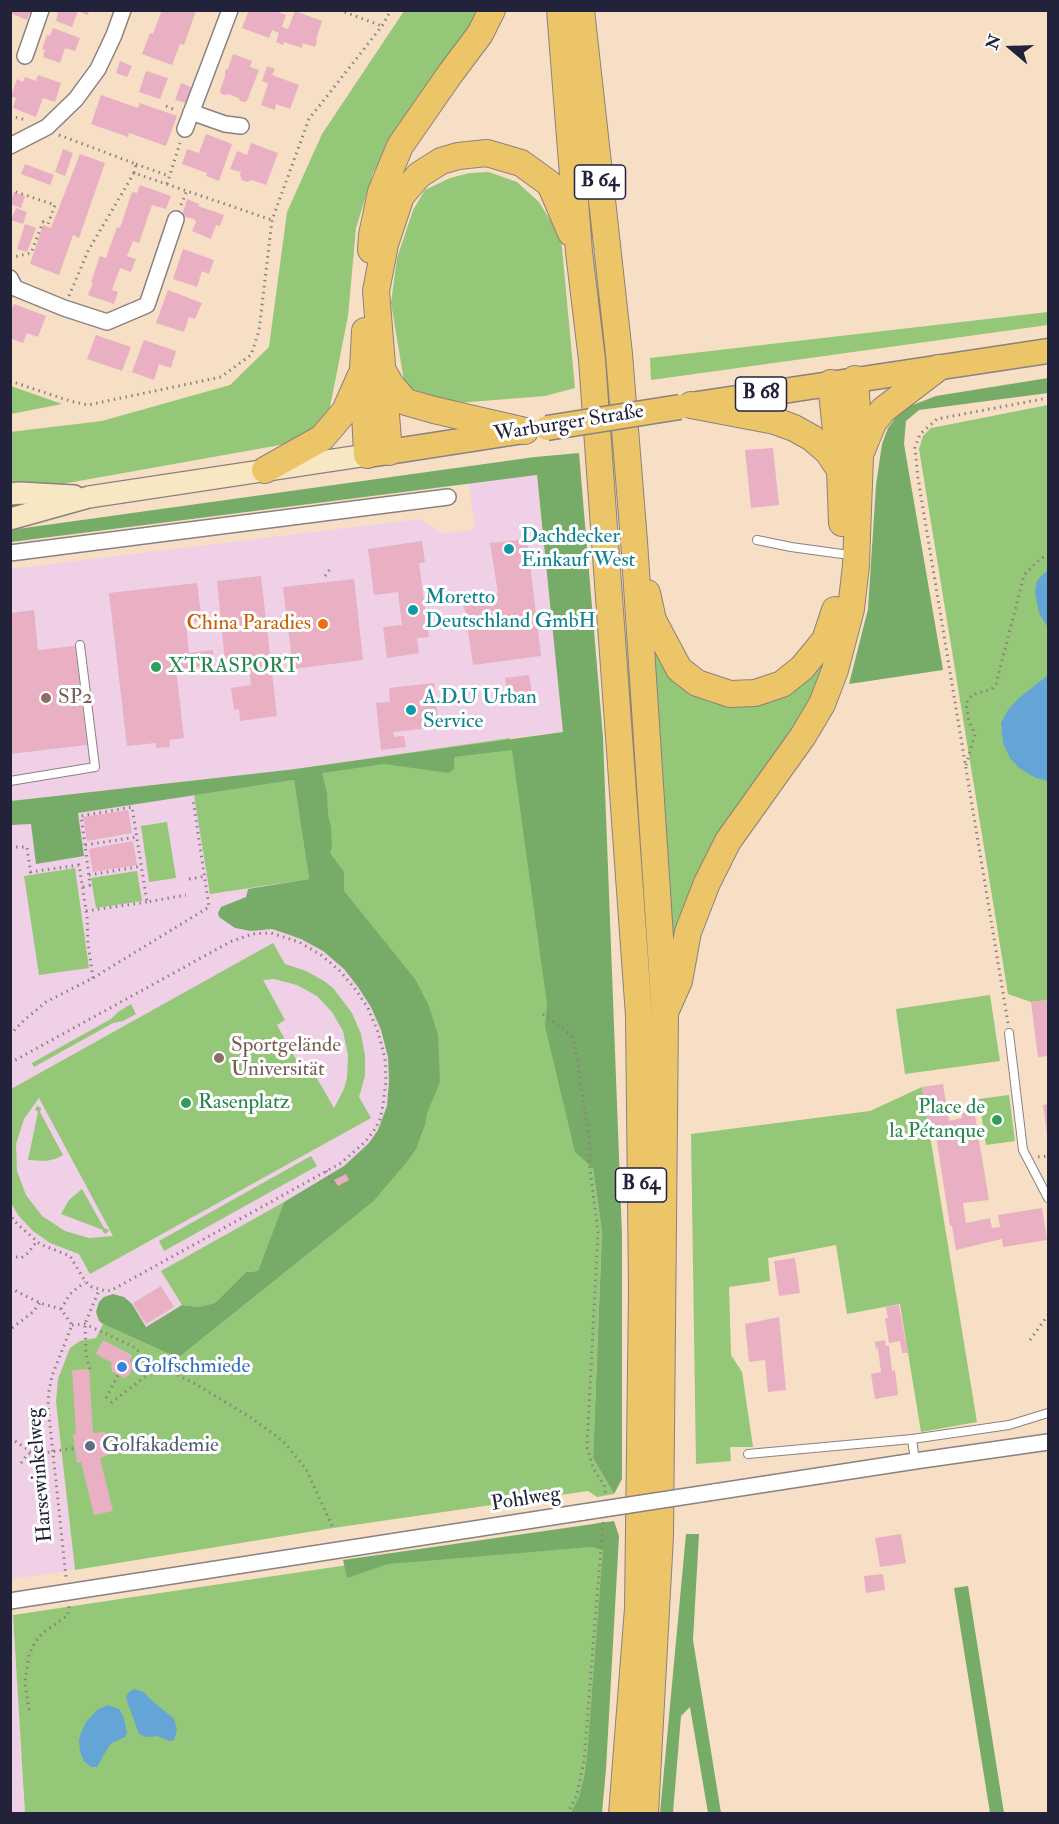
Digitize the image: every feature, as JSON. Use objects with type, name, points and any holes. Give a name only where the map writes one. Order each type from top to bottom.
[{"type":"highway","points":[[378,454],[372,369],[372,235],[381,192],[400,146],[480,34],[492,10]]},
{"type":"highway","name":"B 64","points":[[560,10],[579,252],[592,360],[639,1016],[642,1290],[638,1608],[622,1814]]},
{"type":"highway","name":"B 64","points":[[581,10],[619,354],[634,541],[665,1014],[660,1536],[645,1814]]},
{"type":"highway","points":[[265,470],[322,438],[345,411],[372,369],[376,291],[385,244],[401,196],[419,175],[441,161],[458,156],[487,153],[521,162],[550,184],[579,252]]},
{"type":"highway","points":[[634,541],[654,620],[679,669],[697,683],[730,694],[755,693],[782,684],[802,668],[825,640],[838,599],[850,463],[883,410],[938,368]]},
{"type":"highway","points":[[372,369],[406,402],[434,410],[536,429]]},
{"type":"highway","points":[[665,1014],[679,981],[688,932],[707,883],[728,841],[803,736],[822,705],[835,670],[851,609],[856,565],[843,381]]},
{"type":"highway","points":[[685,406],[775,421],[795,428],[812,438],[828,452],[850,463]]},
{"type":"main road","name":"Warburger Straße","points":[[10,519],[89,497],[1048,351]]},
{"type":"main road","name":"Warburger Straße","points":[[10,495],[20,493],[89,497]]},
{"type":"street","points":[[25,56],[41,10]]},
{"type":"street","points":[[10,146],[47,127],[76,99],[98,69],[123,10]]},
{"type":"street","points":[[185,129],[230,10]]},
{"type":"street","points":[[191,112],[225,124],[241,126]]},
{"type":"street","points":[[10,278],[15,288],[107,322],[147,304],[176,219]]},
{"type":"street","points":[[10,553],[448,497]]},
{"type":"street","name":"Pohlweg","points":[[10,1600],[1048,1442]]},
{"type":"lane","points":[[757,540],[842,554]]},
{"type":"lane","points":[[10,781],[94,767],[80,645]]},
{"type":"lane","points":[[1010,1034],[1023,1150],[1048,1198]]},
{"type":"lane","points":[[748,1454],[912,1439],[1009,1425],[1048,1413]]},
{"type":"lane","points":[[912,1439],[915,1461]]},
{"type":"path","points":[[339,10],[382,26]]},
{"type":"path","points":[[10,381],[88,405],[221,377],[251,356],[259,331],[272,220],[309,119],[382,26],[391,10]]},
{"type":"path","points":[[47,127],[64,138],[169,176]]},
{"type":"path","points":[[166,184],[185,129]]},
{"type":"path","points":[[64,308],[88,251],[134,173],[136,164]]},
{"type":"path","points":[[134,173],[272,220]]},
{"type":"path","points":[[10,190],[55,205],[48,224],[42,222],[31,253],[10,258]]},
{"type":"path","points":[[1010,1034],[915,448],[920,434],[937,419],[1048,398]]},
{"type":"path","points":[[965,766],[975,734],[969,722],[966,703],[972,695],[992,688],[996,684],[1024,575],[1040,559],[1048,555]]},
{"type":"path","points":[[325,576],[331,568]]},
{"type":"path","points":[[10,1035],[46,1002],[93,978],[209,907],[193,799]]},
{"type":"path","points":[[83,887],[90,885],[81,816],[132,807],[147,902]]},
{"type":"path","points":[[85,845],[137,837]]},
{"type":"path","points":[[10,847],[27,847],[30,873],[79,865],[93,978]]},
{"type":"path","points":[[89,875],[142,866]]},
{"type":"path","points":[[189,879],[205,876]]},
{"type":"path","points":[[86,911],[186,895]]},
{"type":"path","points":[[10,1064],[230,942],[252,934],[271,933],[286,937],[321,955],[349,981],[368,1008],[378,1032],[385,1058],[386,1081],[380,1119],[357,1150],[326,1171],[112,1290],[99,1290],[92,1287],[70,1256],[37,1241],[12,1222],[10,1213]]},
{"type":"path","points":[[543,1014],[571,1035],[575,1045],[589,1139],[590,1169],[598,1232],[587,1447],[592,1468],[604,1485],[605,1505]]},
{"type":"path","points":[[326,1171],[334,1185],[336,1184]]},
{"type":"path","points":[[10,1256],[21,1258],[37,1241]]},
{"type":"path","points":[[61,1310],[70,1294],[86,1281]]},
{"type":"path","points":[[10,1288],[40,1303],[61,1310],[72,1326],[85,1324],[136,1348],[141,1356],[199,1386],[253,1419],[283,1441],[306,1469],[333,1528]]},
{"type":"path","points":[[90,1369],[86,1355],[85,1324],[99,1290]]},
{"type":"path","points":[[12,1328],[33,1312],[40,1303]]},
{"type":"path","points":[[1030,1340],[1048,1315]]},
{"type":"path","name":"Harsewinkelweg","points":[[29,1710],[25,1682],[29,1655],[35,1642],[44,1632],[70,1612],[48,1406],[52,1376],[72,1326]]},
{"type":"path","points":[[111,1403],[150,1373],[156,1364]]},
{"type":"path","points":[[106,1398],[118,1375]]},
{"type":"path","points":[[10,1438],[32,1452]]},
{"type":"path","points":[[21,1463],[32,1452],[52,1452],[75,1448]]},
{"type":"path","points":[[567,1814],[577,1795],[584,1761],[604,1516]]},
{"type":"shaded area","name":"Sportgelände Universität","points":[[537,475],[563,732],[510,738],[420,1010],[359,1215],[178,1358],[103,1324],[97,1338],[56,1402],[75,1570],[11,1579],[10,569],[420,519],[444,534],[475,529],[469,483]]},
{"type":"shaded area","points":[[10,1615],[13,1615],[25,1813],[11,1814]]},
{"type":"green space","points":[[404,11],[477,11],[469,28],[412,106],[373,173],[356,228],[348,316],[330,407],[322,432],[297,442],[34,489],[11,487],[10,432],[102,421],[230,385],[269,347],[287,212],[322,134]]},
{"type":"green space","points":[[489,172],[517,182],[539,202],[561,237],[575,388],[545,396],[457,403],[405,387],[391,303],[397,258],[413,210],[425,190],[450,178],[470,173]]},
{"type":"green space","points":[[1048,312],[1048,325],[651,380],[650,358]]},
{"type":"green space","points":[[1048,378],[1048,393],[919,410],[906,421],[904,444],[943,670],[849,684],[868,609],[876,485],[882,444],[888,428],[898,414],[910,406],[936,396]]},
{"type":"green space","points":[[11,386],[62,404],[11,414]]},
{"type":"green space","points":[[1048,405],[1048,1000],[1031,1002],[1008,994],[919,449],[923,436],[931,428]]},
{"type":"green space","points":[[579,453],[603,737],[622,1235],[622,1479],[614,1494],[593,1458],[602,1232],[593,1168],[575,1152],[545,1026],[547,1004],[512,750],[454,757],[454,769],[449,773],[384,764],[322,773],[331,827],[330,853],[344,872],[344,891],[415,979],[429,1006],[438,1035],[440,1082],[416,1149],[374,1201],[178,1358],[103,1324],[99,1321],[96,1312],[99,1302],[104,1297],[113,1294],[124,1297],[132,1304],[146,1327],[182,1305],[198,1307],[215,1303],[246,1272],[258,1271],[284,1202],[344,1166],[369,1143],[378,1130],[387,1106],[389,1081],[388,1057],[381,1030],[371,1007],[358,987],[344,969],[323,951],[301,939],[272,929],[251,931],[235,928],[219,917],[221,907],[246,897],[248,889],[309,879],[294,780],[78,813],[84,856],[36,864],[31,824],[11,825],[11,801],[296,769],[563,732],[537,475],[11,542],[10,530],[535,457]]},
{"type":"green space","points":[[649,637],[726,699],[829,645],[822,678],[668,972]]},
{"type":"green space","points":[[510,738],[593,1167],[602,1232],[593,1458],[614,1494],[597,1497],[588,1491],[333,1528],[75,1570],[56,1402],[58,1379],[70,1348],[80,1341],[96,1338],[103,1324],[178,1358],[374,1201],[407,1162],[425,1126],[345,914],[296,769]]},
{"type":"green space","points":[[294,780],[309,879],[210,894],[194,795]]},
{"type":"green space","points":[[167,822],[176,878],[149,882],[141,826]]},
{"type":"green space","points":[[75,868],[89,968],[39,975],[24,876]]},
{"type":"green space","points":[[137,871],[142,901],[96,908],[91,878]]},
{"type":"green space","name":"Rasenplatz","points":[[273,943],[285,964],[306,971],[324,981],[333,988],[352,1013],[361,1034],[365,1056],[365,1076],[359,1097],[371,1118],[90,1274],[79,1254],[50,1243],[33,1231],[18,1215],[11,1203],[11,1089]],"holes":[[[274,979],[297,985],[317,996],[332,1012],[343,1031],[348,1055],[347,1078],[334,1108],[311,1068],[303,1072],[277,1025],[285,1020],[263,980]],[[39,1098],[113,1236],[89,1238],[65,1231],[42,1216],[26,1195],[17,1171],[16,1144],[24,1119]]]},
{"type":"green space","points":[[990,995],[1000,1061],[905,1074],[896,1009]]},
{"type":"green space","points":[[131,1004],[136,1014],[113,1023],[34,1067],[32,1063],[111,1019]]},
{"type":"green space","points":[[922,1087],[977,1422],[921,1432],[900,1304],[847,1314],[836,1245],[768,1258],[770,1281],[729,1287],[731,1355],[742,1372],[753,1447],[730,1447],[731,1461],[696,1464],[691,1134],[870,1111]]},
{"type":"green space","name":"Place de la Pétanque","points":[[1009,1095],[1015,1141],[986,1145],[979,1099]]},
{"type":"green space","points":[[37,1106],[41,1108],[40,1112],[63,1155],[55,1159],[28,1160],[38,1112],[35,1109]]},
{"type":"green space","points":[[311,1156],[317,1166],[164,1251],[159,1241]]},
{"type":"green space","points":[[82,1189],[104,1228],[109,1230],[106,1234],[103,1230],[61,1214],[69,1200]]},
{"type":"green space","points":[[284,1202],[258,1271],[246,1272],[215,1303],[198,1307],[182,1305],[161,1271]]},
{"type":"green space","points":[[614,1521],[619,1536],[602,1813],[571,1813],[579,1797],[587,1758],[603,1550],[592,1547],[388,1564],[347,1578],[343,1560]]},
{"type":"green space","points":[[608,1522],[587,1780],[582,1813],[25,1813],[13,1615],[341,1566],[592,1547],[597,1523]]},
{"type":"green space","points":[[686,1534],[699,1534],[693,1640],[721,1813],[708,1813],[690,1707],[681,1716],[673,1813],[660,1813]]},
{"type":"green space","points":[[968,1586],[1004,1813],[990,1813],[954,1588]]},
{"type":"water","points":[[1048,571],[1048,628],[1039,613],[1035,592],[1037,581]]},
{"type":"water","points":[[1048,675],[1048,781],[1036,778],[1019,768],[1010,758],[1003,743],[1001,723],[1008,710],[1018,699]]},
{"type":"water","points":[[134,1689],[144,1692],[174,1719],[177,1730],[174,1740],[139,1734],[126,1698],[128,1693]]},
{"type":"water","points":[[108,1705],[119,1709],[124,1718],[127,1733],[125,1737],[109,1746],[97,1767],[91,1767],[84,1761],[80,1752],[79,1740],[86,1722],[97,1710]]},
{"type":"building","points":[[10,10],[31,10],[27,20],[10,13]]},
{"type":"building","points":[[52,10],[89,10],[88,15],[78,11],[72,27],[56,21],[58,13]]},
{"type":"building","points":[[162,10],[196,11],[184,45],[180,44],[172,65],[142,54]]},
{"type":"building","points":[[249,10],[273,10],[286,15],[282,27],[288,29],[295,11],[322,21],[315,47],[303,43],[302,48],[284,42],[283,45],[276,42],[279,33],[272,30],[269,38],[242,28]]},
{"type":"building","points":[[53,28],[80,38],[75,51],[65,48],[60,63],[43,57],[45,50],[42,49],[47,35],[50,36]]},
{"type":"building","points":[[233,54],[252,61],[250,67],[259,70],[245,102],[228,94],[221,94],[220,91],[225,70],[228,69]]},
{"type":"building","points":[[120,61],[132,66],[127,77],[116,73]]},
{"type":"building","points":[[267,66],[275,69],[272,75],[299,85],[290,109],[276,104],[275,110],[261,105],[268,84],[262,81]]},
{"type":"building","points":[[146,71],[168,78],[160,99],[139,92]]},
{"type":"building","points":[[38,75],[61,83],[55,102],[43,98],[36,117],[13,108],[16,98],[11,96],[17,79],[23,82],[25,77],[36,81]]},
{"type":"building","points":[[181,83],[191,87],[186,103],[175,100]]},
{"type":"building","points":[[101,95],[138,108],[140,103],[177,116],[166,146],[129,133],[128,137],[91,124]]},
{"type":"building","points":[[206,134],[232,144],[219,181],[206,176],[207,173],[182,164],[187,149],[199,153]]},
{"type":"building","points":[[251,143],[278,153],[266,185],[252,180],[247,182],[242,180],[241,172],[230,169],[237,151],[247,155]]},
{"type":"building","points":[[63,149],[73,153],[65,176],[55,172]]},
{"type":"building","points":[[80,154],[105,163],[79,238],[73,235],[59,275],[30,264],[43,225],[51,228]]},
{"type":"building","points":[[25,164],[54,175],[50,185],[21,174]]},
{"type":"building","points":[[140,185],[171,196],[166,209],[152,205],[139,243],[133,241],[127,256],[136,259],[131,272],[120,268],[112,290],[118,292],[114,304],[88,295],[100,256],[106,258],[117,227],[120,228],[132,192],[137,193]]},
{"type":"building","points":[[14,192],[25,196],[21,208],[10,204]]},
{"type":"building","points":[[187,199],[199,204],[198,206],[224,215],[220,226],[216,225],[211,239],[192,231],[196,222],[194,219],[182,216]]},
{"type":"building","points":[[16,208],[27,212],[23,224],[11,220]]},
{"type":"building","points":[[25,224],[36,228],[27,252],[17,249]]},
{"type":"building","points":[[183,249],[214,260],[209,274],[202,271],[197,287],[173,279]]},
{"type":"building","points":[[168,290],[202,303],[195,319],[189,317],[184,332],[156,323]]},
{"type":"building","points":[[14,304],[46,316],[38,337],[27,333],[23,343],[10,338],[10,313]]},
{"type":"building","points":[[96,335],[131,347],[122,371],[87,359]]},
{"type":"building","points":[[144,340],[176,351],[171,368],[159,364],[154,380],[132,372]]},
{"type":"building","points":[[773,448],[779,505],[751,508],[745,450]]},
{"type":"building","points":[[527,539],[541,656],[473,665],[463,598],[498,593],[490,543]]},
{"type":"building","name":"Moretto Deutschland GmbH","points":[[422,541],[425,562],[419,563],[429,637],[417,638],[419,653],[387,658],[383,627],[402,625],[398,592],[374,595],[368,549]]},
{"type":"building","points":[[261,576],[277,716],[240,721],[239,709],[234,710],[231,688],[251,685],[248,659],[225,662],[217,581]]},
{"type":"building","name":"China Paradies","points":[[354,579],[363,660],[293,669],[283,587]]},
{"type":"building","name":"XTRASPORT","points":[[197,583],[202,621],[186,623],[189,653],[213,650],[214,665],[176,670],[184,738],[169,740],[170,747],[156,748],[156,743],[127,746],[109,593]]},
{"type":"building","name":"SP2","points":[[34,610],[38,650],[75,646],[87,745],[10,754],[10,613]]},
{"type":"building","points":[[529,675],[532,694],[508,698],[505,678]]},
{"type":"building","name":"A.D.U Urban Service","points":[[434,683],[439,727],[393,732],[394,737],[404,736],[406,747],[381,750],[376,703],[390,702],[389,688]]},
{"type":"building","points":[[128,810],[132,833],[87,841],[83,817]]},
{"type":"building","points":[[133,841],[137,865],[93,872],[89,849]]},
{"type":"building","points":[[1048,1000],[1048,1056],[1038,1057],[1031,1002]]},
{"type":"building","points":[[943,1084],[949,1121],[962,1118],[960,1106],[973,1104],[989,1200],[963,1203],[966,1223],[990,1218],[992,1228],[1000,1227],[998,1215],[1042,1208],[1047,1240],[1003,1247],[1002,1239],[956,1250],[952,1226],[950,1226],[934,1123],[928,1124],[922,1087]]},
{"type":"building","points":[[1048,1104],[1048,1134],[1047,1135],[1043,1105]]},
{"type":"building","points":[[346,1174],[349,1180],[338,1186],[334,1180]]},
{"type":"building","points":[[795,1258],[800,1293],[779,1296],[774,1261]]},
{"type":"building","points":[[161,1286],[174,1307],[146,1324],[133,1303]]},
{"type":"building","points":[[899,1305],[908,1353],[902,1353],[900,1341],[889,1343],[885,1318],[888,1318],[886,1307]]},
{"type":"building","points":[[779,1317],[786,1390],[768,1392],[765,1360],[749,1362],[745,1324]]},
{"type":"building","points":[[103,1340],[132,1355],[130,1361],[135,1364],[125,1378],[112,1372],[112,1363],[96,1354]]},
{"type":"building","points":[[885,1340],[886,1346],[889,1346],[892,1371],[895,1370],[898,1395],[875,1399],[871,1374],[881,1372],[875,1342]]},
{"type":"building","points":[[89,1369],[93,1433],[105,1432],[108,1455],[100,1458],[113,1511],[94,1515],[81,1462],[77,1463],[73,1434],[76,1434],[72,1370]]},
{"type":"building","points":[[901,1534],[906,1563],[880,1567],[875,1538]]},
{"type":"building","points":[[883,1574],[885,1590],[866,1593],[864,1576]]},
{"type":"place","name":"Dachdecker Einkauf West","points":[[509,549]]},
{"type":"place","name":"Moretto Deutschland GmbH","points":[[413,610]]},
{"type":"place","name":"China Paradies","points":[[323,624]]},
{"type":"place","name":"XTRASPORT","points":[[156,667]]},
{"type":"place","name":"SP2","points":[[46,698]]},
{"type":"place","name":"A.D.U Urban Service","points":[[411,710]]},
{"type":"place","name":"Sportgelände Universität","points":[[219,1058]]},
{"type":"place","name":"Rasenplatz","points":[[186,1103]]},
{"type":"place","name":"Place de la Pétanque","points":[[997,1120]]},
{"type":"place","name":"Golfschmiede","points":[[122,1367]]},
{"type":"place","name":"Golfakademie","points":[[90,1446]]}]
